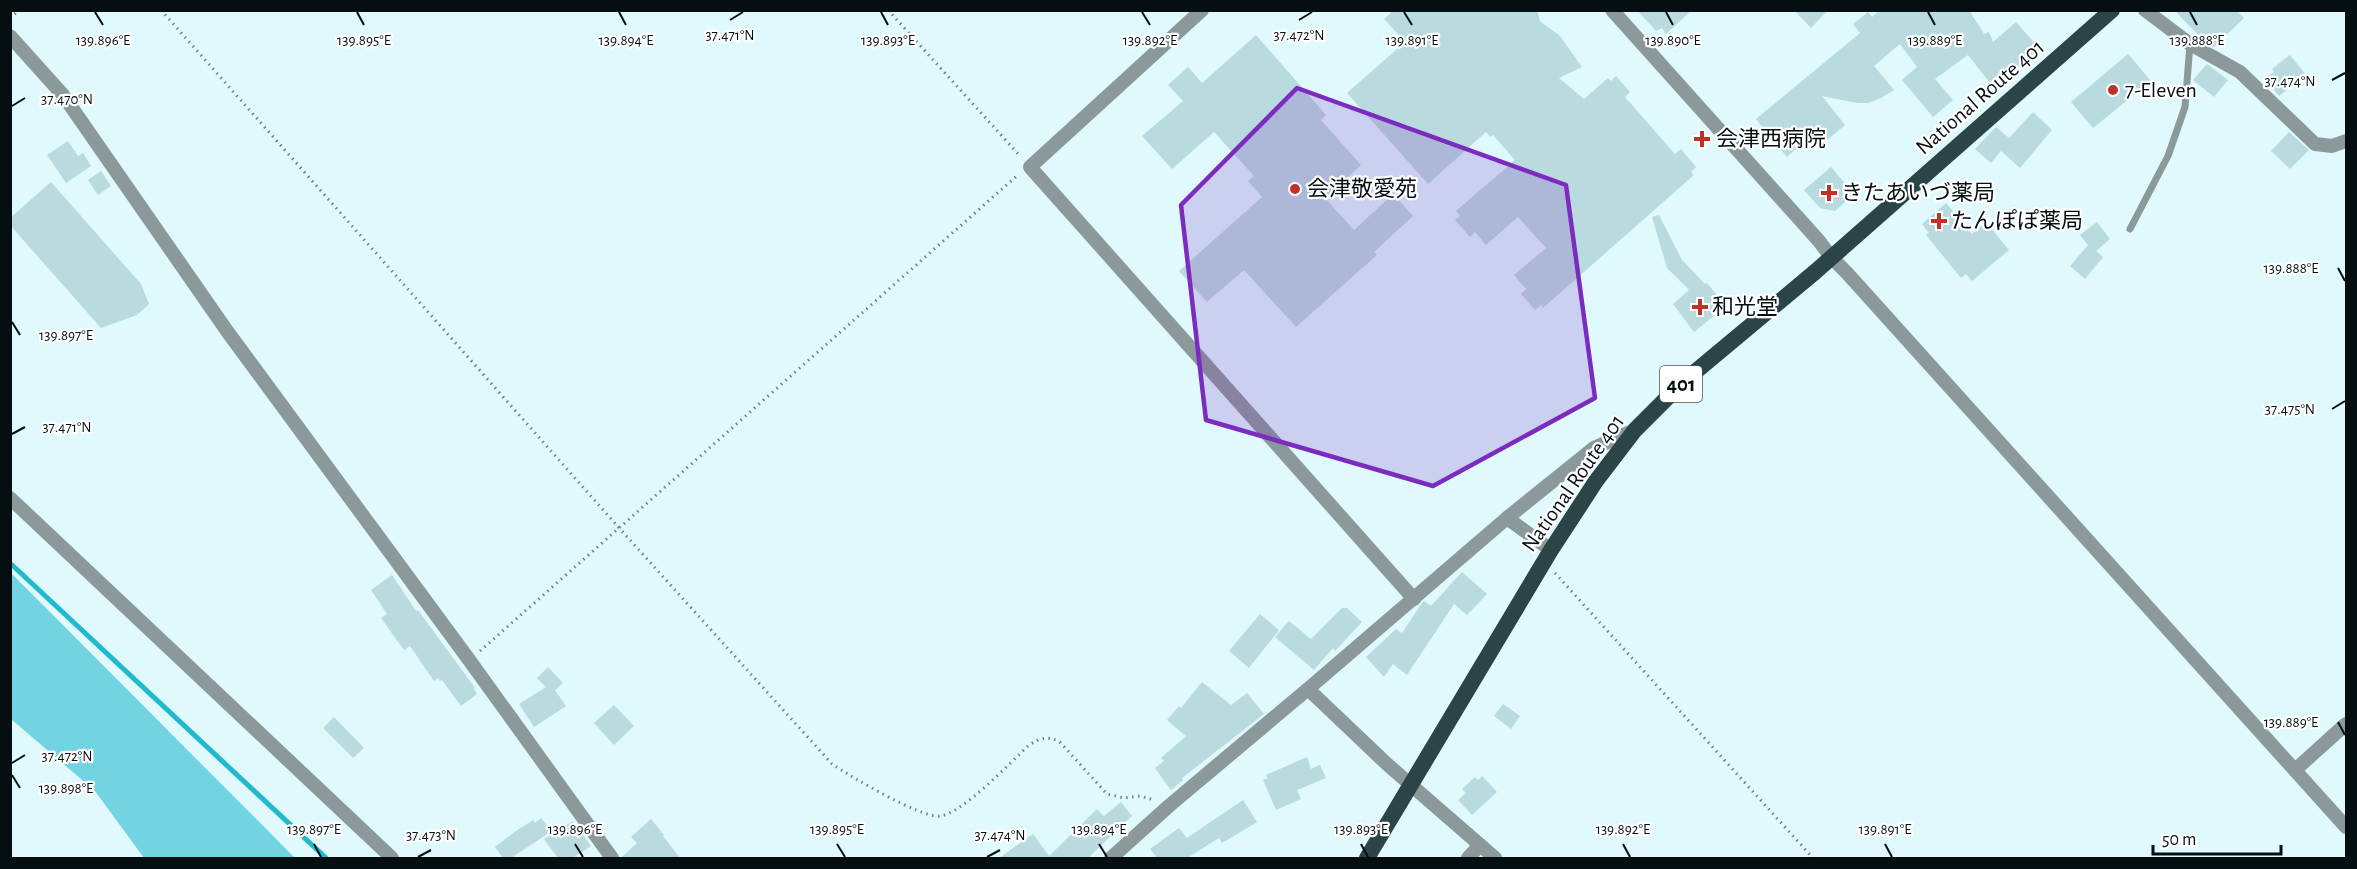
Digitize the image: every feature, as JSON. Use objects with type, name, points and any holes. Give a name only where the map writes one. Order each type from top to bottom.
[{"type":"highway","name":"National Route 401","points":[[1367,858],[1547,555],[1596,481],[1635,430],[1683,382],[1831,257],[2112,10]]},
{"type":"street","points":[[1202,10],[1030,167],[1414,599]]},
{"type":"street","points":[[1612,10],[1831,257],[2346,826]]},
{"type":"street","points":[[2145,10],[2190,44],[2240,72],[2315,144],[2332,146],[2346,141]]},
{"type":"street","points":[[10,36],[63,95],[227,332],[470,660],[612,858]]},
{"type":"street","points":[[1111,858],[1507,518],[1594,448],[1635,430]]},
{"type":"street","points":[[10,498],[392,858]]},
{"type":"street","points":[[1507,518],[1547,555]]},
{"type":"street","points":[[1308,690],[1411,786],[1494,858]]},
{"type":"street","points":[[2295,770],[2346,724]]},
{"type":"street","points":[[1468,858],[1480,845]]},
{"type":"lane","points":[[2130,229],[2168,156],[2185,107],[2190,44]]},
{"type":"path","points":[[10,18],[19,10]]},
{"type":"path","points":[[161,10],[820,753],[848,774],[917,810],[929,815],[941,816],[961,808],[1029,745],[1041,738],[1049,737],[1059,741],[1107,794],[1124,798],[1140,796],[1170,805]]},
{"type":"path","points":[[470,660],[1009,182],[1030,167],[888,10]]},
{"type":"path","points":[[1547,555],[1813,858]]},
{"type":"highlighted area","points":[[1297,88],[1566,185],[1595,398],[1433,486],[1206,420],[1181,205]]},
{"type":"shaded area","points":[[11,573],[295,858],[144,858],[95,791],[11,719]]},
{"type":"building","points":[[1394,10],[1537,10],[1540,21],[1560,36],[1582,67],[1559,78],[1584,99],[1608,78],[1611,81],[1616,76],[1630,92],[1625,97],[1675,154],[1681,149],[1696,167],[1691,172],[1694,175],[1543,308],[1541,305],[1535,310],[1521,294],[1526,289],[1514,275],[1546,248],[1518,217],[1486,245],[1475,232],[1470,237],[1455,220],[1460,216],[1456,211],[1515,160],[1493,135],[1490,137],[1486,132],[1428,184],[1347,93],[1405,42],[1384,19]]},
{"type":"building","points":[[1637,10],[1692,10],[1666,34],[1662,28],[1656,31]]},
{"type":"building","points":[[1794,10],[1828,10],[1811,28]]},
{"type":"building","points":[[1880,10],[1969,10],[1984,34],[1989,32],[1993,42],[2016,22],[2040,49],[1994,88],[1968,55],[1935,79],[1953,100],[1933,117],[1902,80],[1917,67],[1900,44],[1874,66],[1894,90],[1868,103],[1822,96],[1845,125],[1827,140],[1817,128],[1787,157],[1756,119],[1860,33],[1853,24],[1868,12],[1872,17]]},
{"type":"building","points":[[2174,10],[2236,10],[2244,18],[2214,47],[2205,42]]},
{"type":"building","name":"会津敬愛苑","points":[[1256,35],[1326,115],[1321,120],[1361,165],[1325,198],[1354,230],[1393,194],[1413,216],[1374,252],[1377,255],[1296,327],[1244,270],[1207,302],[1179,271],[1262,197],[1248,181],[1254,176],[1214,132],[1172,169],[1142,136],[1183,101],[1168,85],[1188,67],[1202,83]]},
{"type":"building","points":[[2128,54],[2151,81],[2093,128],[2071,102]]},
{"type":"building","points":[[2290,55],[2306,75],[2279,96],[2265,79],[2274,72],[2272,69]]},
{"type":"building","points":[[2207,64],[2228,80],[2214,97],[2193,80]]},
{"type":"building","points":[[2033,112],[2052,130],[2020,168],[2001,151],[1991,163],[1975,149],[1996,127],[2009,138]]},
{"type":"building","points":[[2289,132],[2309,150],[2290,169],[2271,151]]},
{"type":"building","points":[[68,141],[78,156],[83,153],[91,166],[66,183],[47,155]]},
{"type":"building","points":[[1831,167],[1854,194],[1835,211],[1820,208],[1804,190]]},
{"type":"building","points":[[101,171],[111,186],[98,195],[88,180]]},
{"type":"building","points":[[51,182],[141,284],[149,304],[137,315],[101,328],[10,225],[10,218]]},
{"type":"building","points":[[1946,203],[1972,234],[1986,222],[2009,250],[1972,281],[1966,274],[1961,278],[1926,235],[1929,233],[1922,224]]},
{"type":"building","points":[[1659,215],[1682,260],[1705,284],[1707,283],[1726,306],[1694,332],[1673,304],[1689,290],[1667,268],[1652,217]]},
{"type":"building","points":[[2097,222],[2110,239],[2096,251],[2103,257],[2085,279],[2070,266],[2088,245],[2080,235]]},
{"type":"building","points":[[1462,572],[1487,594],[1467,615],[1454,604],[1407,675],[1393,664],[1384,677],[1366,657],[1396,629],[1402,633],[1422,603],[1424,601],[1431,606]]},
{"type":"building","points":[[392,575],[416,611],[418,610],[475,688],[477,694],[461,706],[442,680],[438,678],[434,681],[410,646],[404,650],[381,618],[387,614],[371,590]]},
{"type":"building","points":[[1342,608],[1347,608],[1362,622],[1335,651],[1333,648],[1314,670],[1275,637],[1289,621],[1311,639]]},
{"type":"building","points":[[1260,614],[1279,630],[1249,668],[1229,651]]},
{"type":"building","points":[[548,667],[563,683],[555,690],[566,706],[534,727],[519,704],[546,687],[537,678]]},
{"type":"building","points":[[1202,682],[1231,705],[1247,693],[1264,714],[1182,778],[1183,780],[1171,790],[1155,768],[1164,761],[1161,758],[1186,736],[1167,720],[1179,706],[1181,708]]},
{"type":"building","points":[[1503,704],[1520,716],[1511,729],[1494,716]]},
{"type":"building","points":[[614,705],[634,726],[614,745],[594,723]]},
{"type":"building","points":[[334,717],[364,748],[353,758],[323,728]]},
{"type":"building","points":[[1307,757],[1311,769],[1320,765],[1326,778],[1297,790],[1301,799],[1276,810],[1263,780],[1268,778],[1266,775]]},
{"type":"building","points":[[1482,776],[1497,792],[1472,815],[1458,800],[1466,793],[1462,789],[1475,777],[1478,780]]},
{"type":"building","points":[[1243,800],[1257,822],[1222,843],[1219,838],[1187,858],[1157,858],[1150,849],[1179,828],[1187,838]]},
{"type":"building","points":[[1121,802],[1132,816],[1088,858],[999,858],[1033,834],[1049,856],[1097,809],[1104,816]]},
{"type":"building","points":[[541,818],[552,831],[511,858],[503,858],[495,847],[533,820],[535,823]]},
{"type":"building","points":[[651,819],[680,858],[621,858],[637,843],[631,837]]},
{"type":"building","points":[[573,821],[591,846],[573,858],[558,858],[544,839]]},
{"type":"waterway","points":[[10,563],[326,858]]},
{"type":"place","name":"7-Eleven","points":[[2113,90]]},
{"type":"place","name":"会津西病院","points":[[1702,139]]},
{"type":"place","name":"会津敬愛苑","points":[[1295,189]]},
{"type":"place","name":"きたあいづ薬局","points":[[1829,193]]},
{"type":"place","name":"たんぽぽ薬局","points":[[1939,221]]},
{"type":"place","name":"和光堂","points":[[1700,307]]}]
